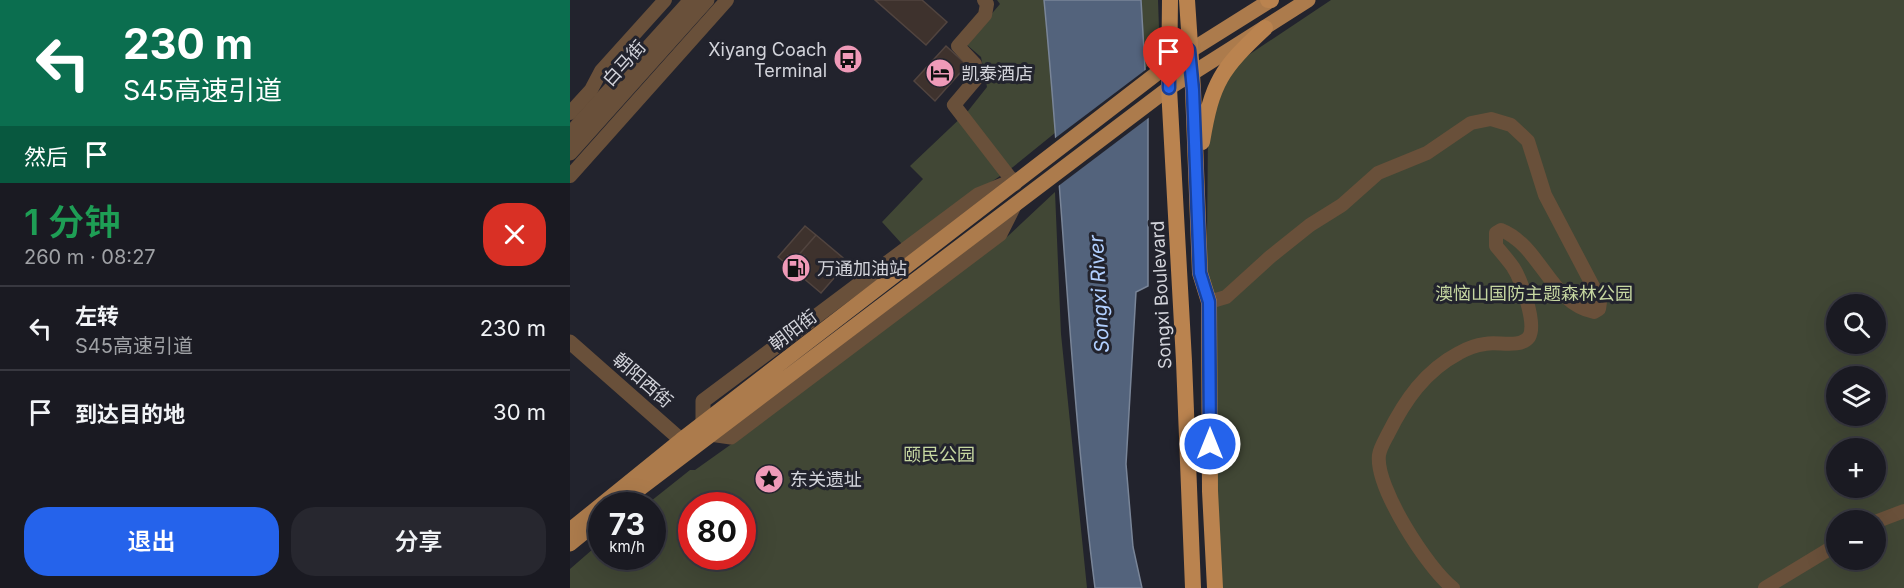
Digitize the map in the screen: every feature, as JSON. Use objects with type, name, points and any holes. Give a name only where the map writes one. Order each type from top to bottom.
[{"type":"highway","name":"Songxi Boulevard","points":[[1170,0],[1169,88],[1184,361],[1193,588]]},
{"type":"highway","points":[[1187,0],[1200,273],[1209,302],[1210,491],[1215,588]]},
{"type":"highway","points":[[1196,178],[1209,106],[1217,82],[1228,63],[1265,28]]},
{"type":"main road","name":"朝阳街","points":[[570,530],[896,285],[1018,180],[1153,79],[1169,64],[1270,0]]},
{"type":"main road","name":"朝阳街","points":[[706,429],[797,351],[1014,206],[1169,88],[1308,0]]},
{"type":"main road","points":[[787,338],[797,351]]},
{"type":"main road","name":"朝阳街","points":[[633,492],[686,444]]},
{"type":"main road","points":[[570,544],[588,529]]},
{"type":"street","points":[[570,113],[591,90],[601,71],[665,0]]},
{"type":"street","name":"白马街","points":[[570,134],[691,0]]},
{"type":"street","name":"白马街","points":[[570,153],[707,0]]},
{"type":"street","points":[[570,176],[727,0]]},
{"type":"street","points":[[984,0],[987,4],[985,15],[958,46],[975,64],[976,79],[954,105],[1018,180],[978,195],[703,401],[706,429],[731,437],[1000,234],[1014,206]]},
{"type":"street","points":[[1209,302],[1226,297],[1270,257],[1310,225],[1342,205],[1378,173],[1427,153],[1471,123],[1480,120],[1491,119],[1503,122],[1522,133],[1528,141],[1545,195],[1596,292],[1600,302],[1599,309],[1594,312],[1576,304],[1550,281],[1530,252],[1517,239],[1501,230],[1496,233],[1494,239],[1496,246],[1520,280],[1532,329],[1528,337],[1518,343],[1486,343],[1461,351],[1438,366],[1418,385],[1397,416],[1379,452],[1379,469],[1387,490],[1417,546],[1443,581],[1453,588]]},
{"type":"street","name":"朝阳西街","points":[[570,342],[686,444]]},
{"type":"street","points":[[1886,518],[1904,511]]},
{"type":"street","points":[[1765,588],[1826,551]]},
{"type":"green space","points":[[997,0],[1056,0],[1066,124],[1013,167],[902,244],[882,222],[923,179],[910,166],[968,111],[987,87],[981,57],[966,44],[1000,4]]},
{"type":"green space","points":[[1141,0],[1158,0],[1160,57],[1145,68]]},
{"type":"green space","name":"澳恼山国防主题森林公园","points":[[1331,0],[1904,0],[1904,588],[1216,588],[1206,342],[1208,134],[1217,94],[1241,60]]},
{"type":"green space","name":"颐民公园","points":[[1055,192],[1061,334],[1087,588],[570,588],[570,569],[588,553],[588,570],[666,570],[666,492],[662,492],[690,470],[695,470],[1008,236]]},
{"type":"water","name":"Songxi River","points":[[1044,0],[1141,0],[1148,119],[1148,286],[1136,292],[1126,464],[1133,547],[1142,588],[1095,588],[1079,441]]},
{"type":"pier","points":[[1148,68],[1151,116],[1057,187],[1054,139]]},
{"type":"building","points":[[875,0],[922,0],[947,22],[926,45]]},
{"type":"building","name":"凯泰酒店","points":[[946,46],[967,65],[935,101],[914,81]]},
{"type":"building","points":[[805,226],[816,235],[789,266],[778,257]]},
{"type":"building","points":[[816,235],[848,262],[821,293],[789,266]]},
{"type":"place","name":"Xiyang Coach Terminal","points":[[848,59]]},
{"type":"place","name":"凯泰酒店","points":[[940,73]]},
{"type":"place","name":"万通加油站","points":[[796,268]]},
{"type":"place","name":"东关遗址","points":[[769,479]]},
{"type":"route","points":[[1169,88],[1169,64],[1189,50],[1193,90],[1200,273],[1209,302],[1210,444]]}]
